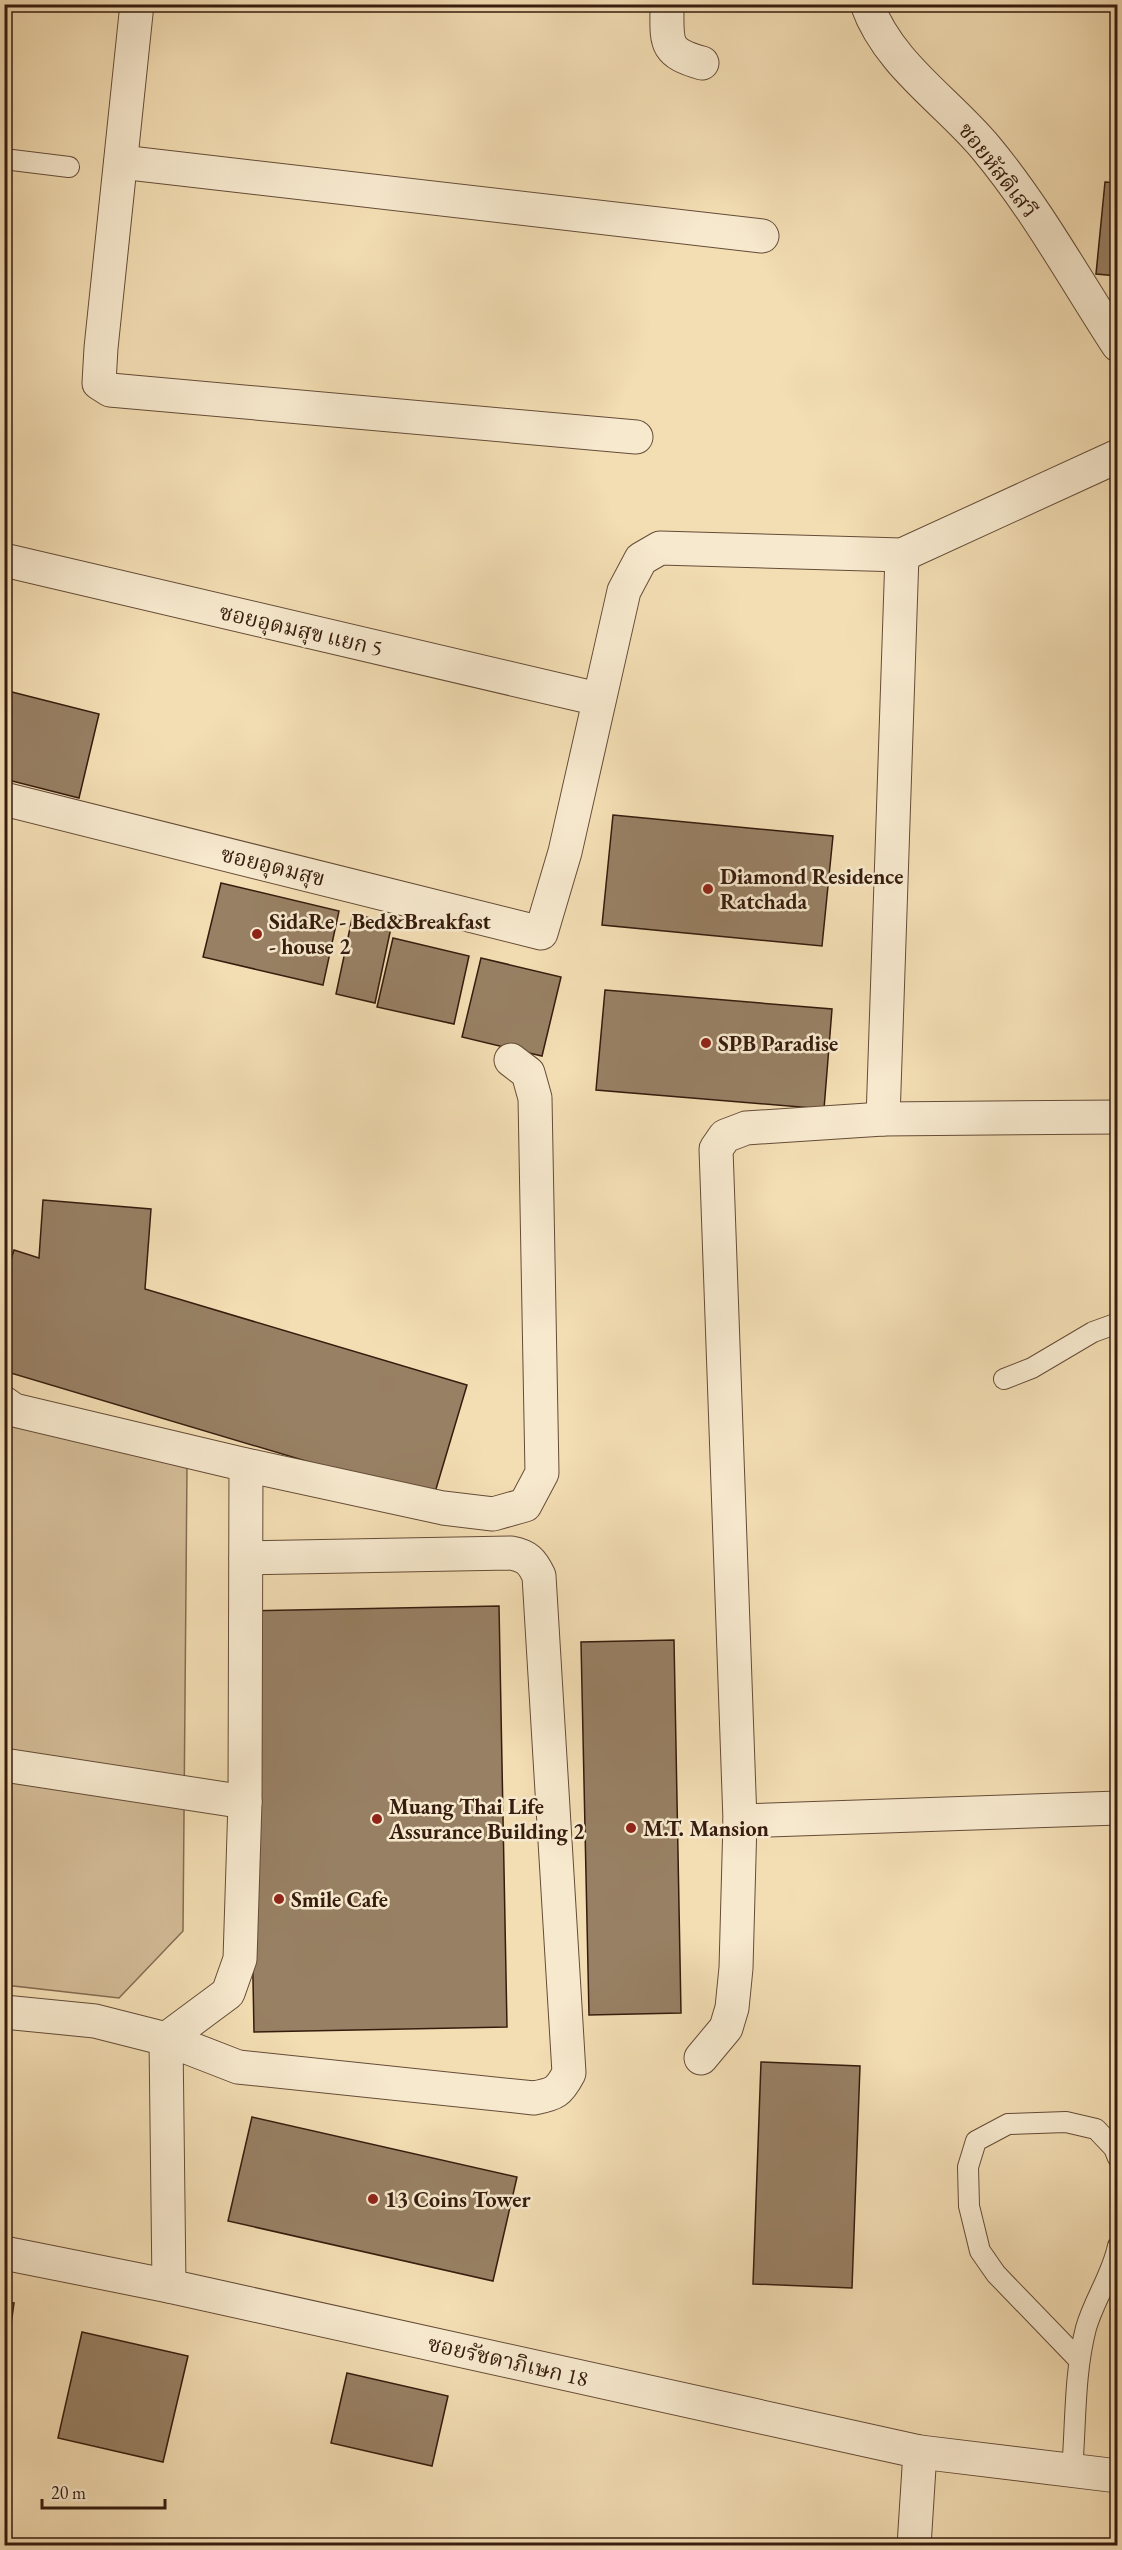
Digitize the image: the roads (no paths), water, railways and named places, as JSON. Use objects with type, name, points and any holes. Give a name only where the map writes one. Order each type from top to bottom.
[{"type":"street","points":[[137,4],[99,383],[110,390],[636,437]]},
{"type":"street","points":[[667,4],[667,34],[672,51],[681,57],[702,63]]},
{"type":"street","name":"ซอยหัสดิเสวี","points":[[867,4],[874,25],[896,54],[984,146],[1010,179],[1118,345]]},
{"type":"street","points":[[121,162],[762,236]]},
{"type":"street","points":[[598,699],[624,591],[641,560],[660,548],[902,555],[1118,456]]},
{"type":"street","points":[[883,1119],[902,555]]},
{"type":"street","name":"ซอยอุดมสุข แยก 5","points":[[4,560],[598,699]]},
{"type":"street","name":"ซอยอุดมสุข","points":[[4,799],[542,933],[566,852],[598,699]]},
{"type":"street","points":[[4,1403],[14,1410],[246,1465],[443,1508],[494,1514],[525,1505],[542,1473],[536,1098],[528,1073],[512,1060]]},
{"type":"street","points":[[701,2058],[726,2028],[732,2008],[736,1968],[740,1821],[716,1149],[725,1136],[746,1128],[883,1119],[1118,1117]]},
{"type":"street","points":[[166,2038],[228,1993],[240,1959],[245,1802],[246,1465]]},
{"type":"street","points":[[4,2012],[94,2021],[166,2038],[238,2067],[534,2098],[561,2089],[569,2073],[539,1576],[533,1564],[525,1555],[511,1552],[246,1558]]},
{"type":"street","points":[[4,1765],[245,1802]]},
{"type":"street","points":[[740,1821],[1118,1808]]},
{"type":"street","points":[[166,2038],[169,2286]]},
{"type":"street","name":"ซอยรัชดาภิเษก 18","points":[[4,2253],[169,2286],[920,2452],[1118,2476]]},
{"type":"street","points":[[915,2546],[920,2452]]},
{"type":"lane","points":[[4,159],[69,167]]},
{"type":"lane","points":[[1004,1379],[1032,1368],[1093,1332],[1118,1323]]},
{"type":"lane","points":[[1079,2360],[996,2274],[980,2251],[969,2206],[968,2167],[976,2141],[1008,2124],[1066,2122],[1096,2129],[1114,2148],[1118,2158]]},
{"type":"lane","points":[[1072,2471],[1079,2360],[1086,2326],[1114,2261],[1118,2246]]},
{"type":"place","name":"Diamond Residence Ratchada","points":[[708,889]]},
{"type":"place","name":"SidaRe - Bed&Breakfast - house 2","points":[[257,934]]},
{"type":"place","name":"SPB Paradise","points":[[706,1043]]},
{"type":"place","name":"Muang Thai Life Assurance Building 2","points":[[377,1819]]},
{"type":"place","name":"M.T. Mansion","points":[[631,1828]]},
{"type":"place","name":"Smile Cafe","points":[[279,1899]]},
{"type":"place","name":"13 Coins Tower","points":[[373,2199]]}]
